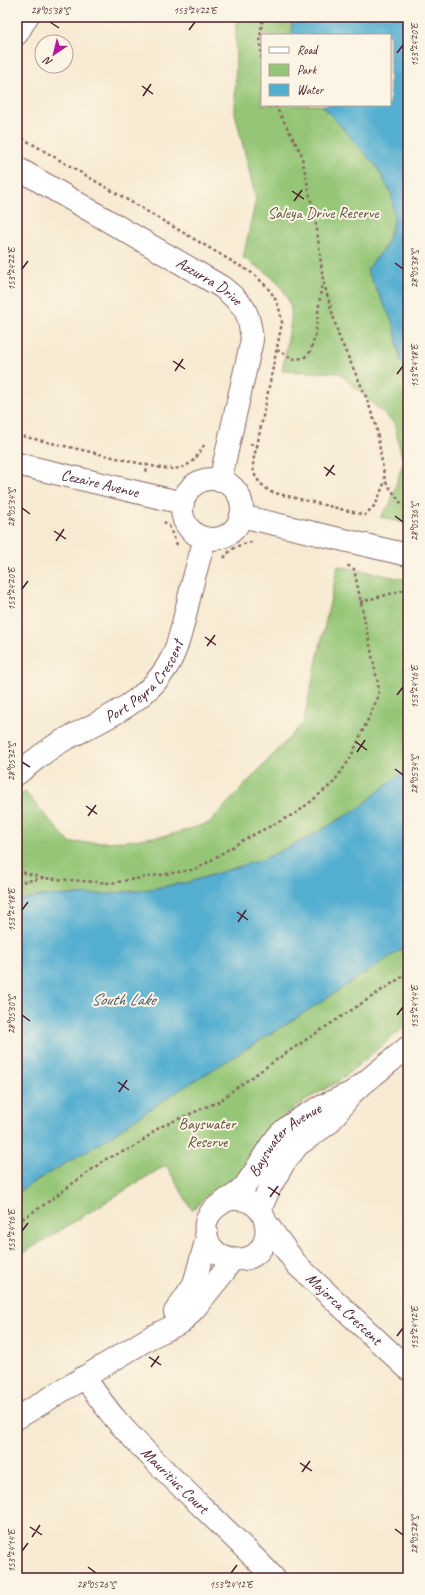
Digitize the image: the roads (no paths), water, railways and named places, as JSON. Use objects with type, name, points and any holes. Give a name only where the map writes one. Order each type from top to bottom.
[{"type":"street","points":[[17,34],[27,17]]},
{"type":"street","name":"Azzurra Drive","points":[[17,168],[222,287],[240,302],[250,319],[252,340],[220,481]]},
{"type":"street","name":"Cezaire Avenue","points":[[17,464],[183,502]]},
{"type":"street","points":[[204,480],[220,481],[233,488],[238,494],[242,509],[241,516],[238,523],[230,533],[218,538],[205,538],[191,531],[187,525],[182,510],[183,502],[190,488],[197,483],[204,480]]},
{"type":"street","points":[[241,516],[408,555]]},
{"type":"street","name":"Port Peyra Crescent","points":[[17,774],[47,750],[121,710],[139,698],[154,684],[166,669],[180,637],[205,538]]},
{"type":"street","name":"Bayswater Avenue","points":[[263,1217],[270,1187],[284,1163],[298,1145],[329,1123],[353,1092],[408,1047]]},
{"type":"street","name":"Bayswater Avenue","points":[[150,1337],[175,1312],[194,1284],[207,1238],[205,1229],[207,1220],[214,1208],[241,1191],[282,1131],[300,1118],[353,1092]]},
{"type":"street","name":"Bayswater Avenue","points":[[226,1200],[235,1198],[253,1203],[263,1217],[267,1235],[263,1246],[255,1254]]},
{"type":"street","name":"Majorca Crescent","points":[[263,1217],[297,1265],[408,1369]]},
{"type":"street","points":[[207,1238],[212,1248],[220,1256],[231,1260],[245,1259],[255,1254]]},
{"type":"street","name":"Majorca Crescent","points":[[255,1254],[297,1265]]},
{"type":"street","name":"Bayswater Avenue","points":[[17,1418],[150,1337],[182,1322],[224,1272],[231,1260]]},
{"type":"street","name":"Mauritius Court","points":[[84,1377],[116,1420],[158,1464],[243,1545],[274,1578]]},
{"type":"water","points":[[292,17],[408,17],[408,368],[401,363],[394,325],[367,270],[386,246],[394,221],[392,195],[377,167],[323,106],[391,106],[391,34],[292,34]]},
{"type":"water","name":"South Lake","points":[[408,768],[408,945],[290,1022],[165,1099],[100,1143],[17,1192],[17,901],[41,896],[107,894],[150,889],[189,882],[264,859],[305,839],[361,807]]},
{"type":"park label","name":"Saleya Drive Reserve","points":[[323,213]]},
{"type":"park label","name":"Bayswater Reserve","points":[[207,1133]]}]
